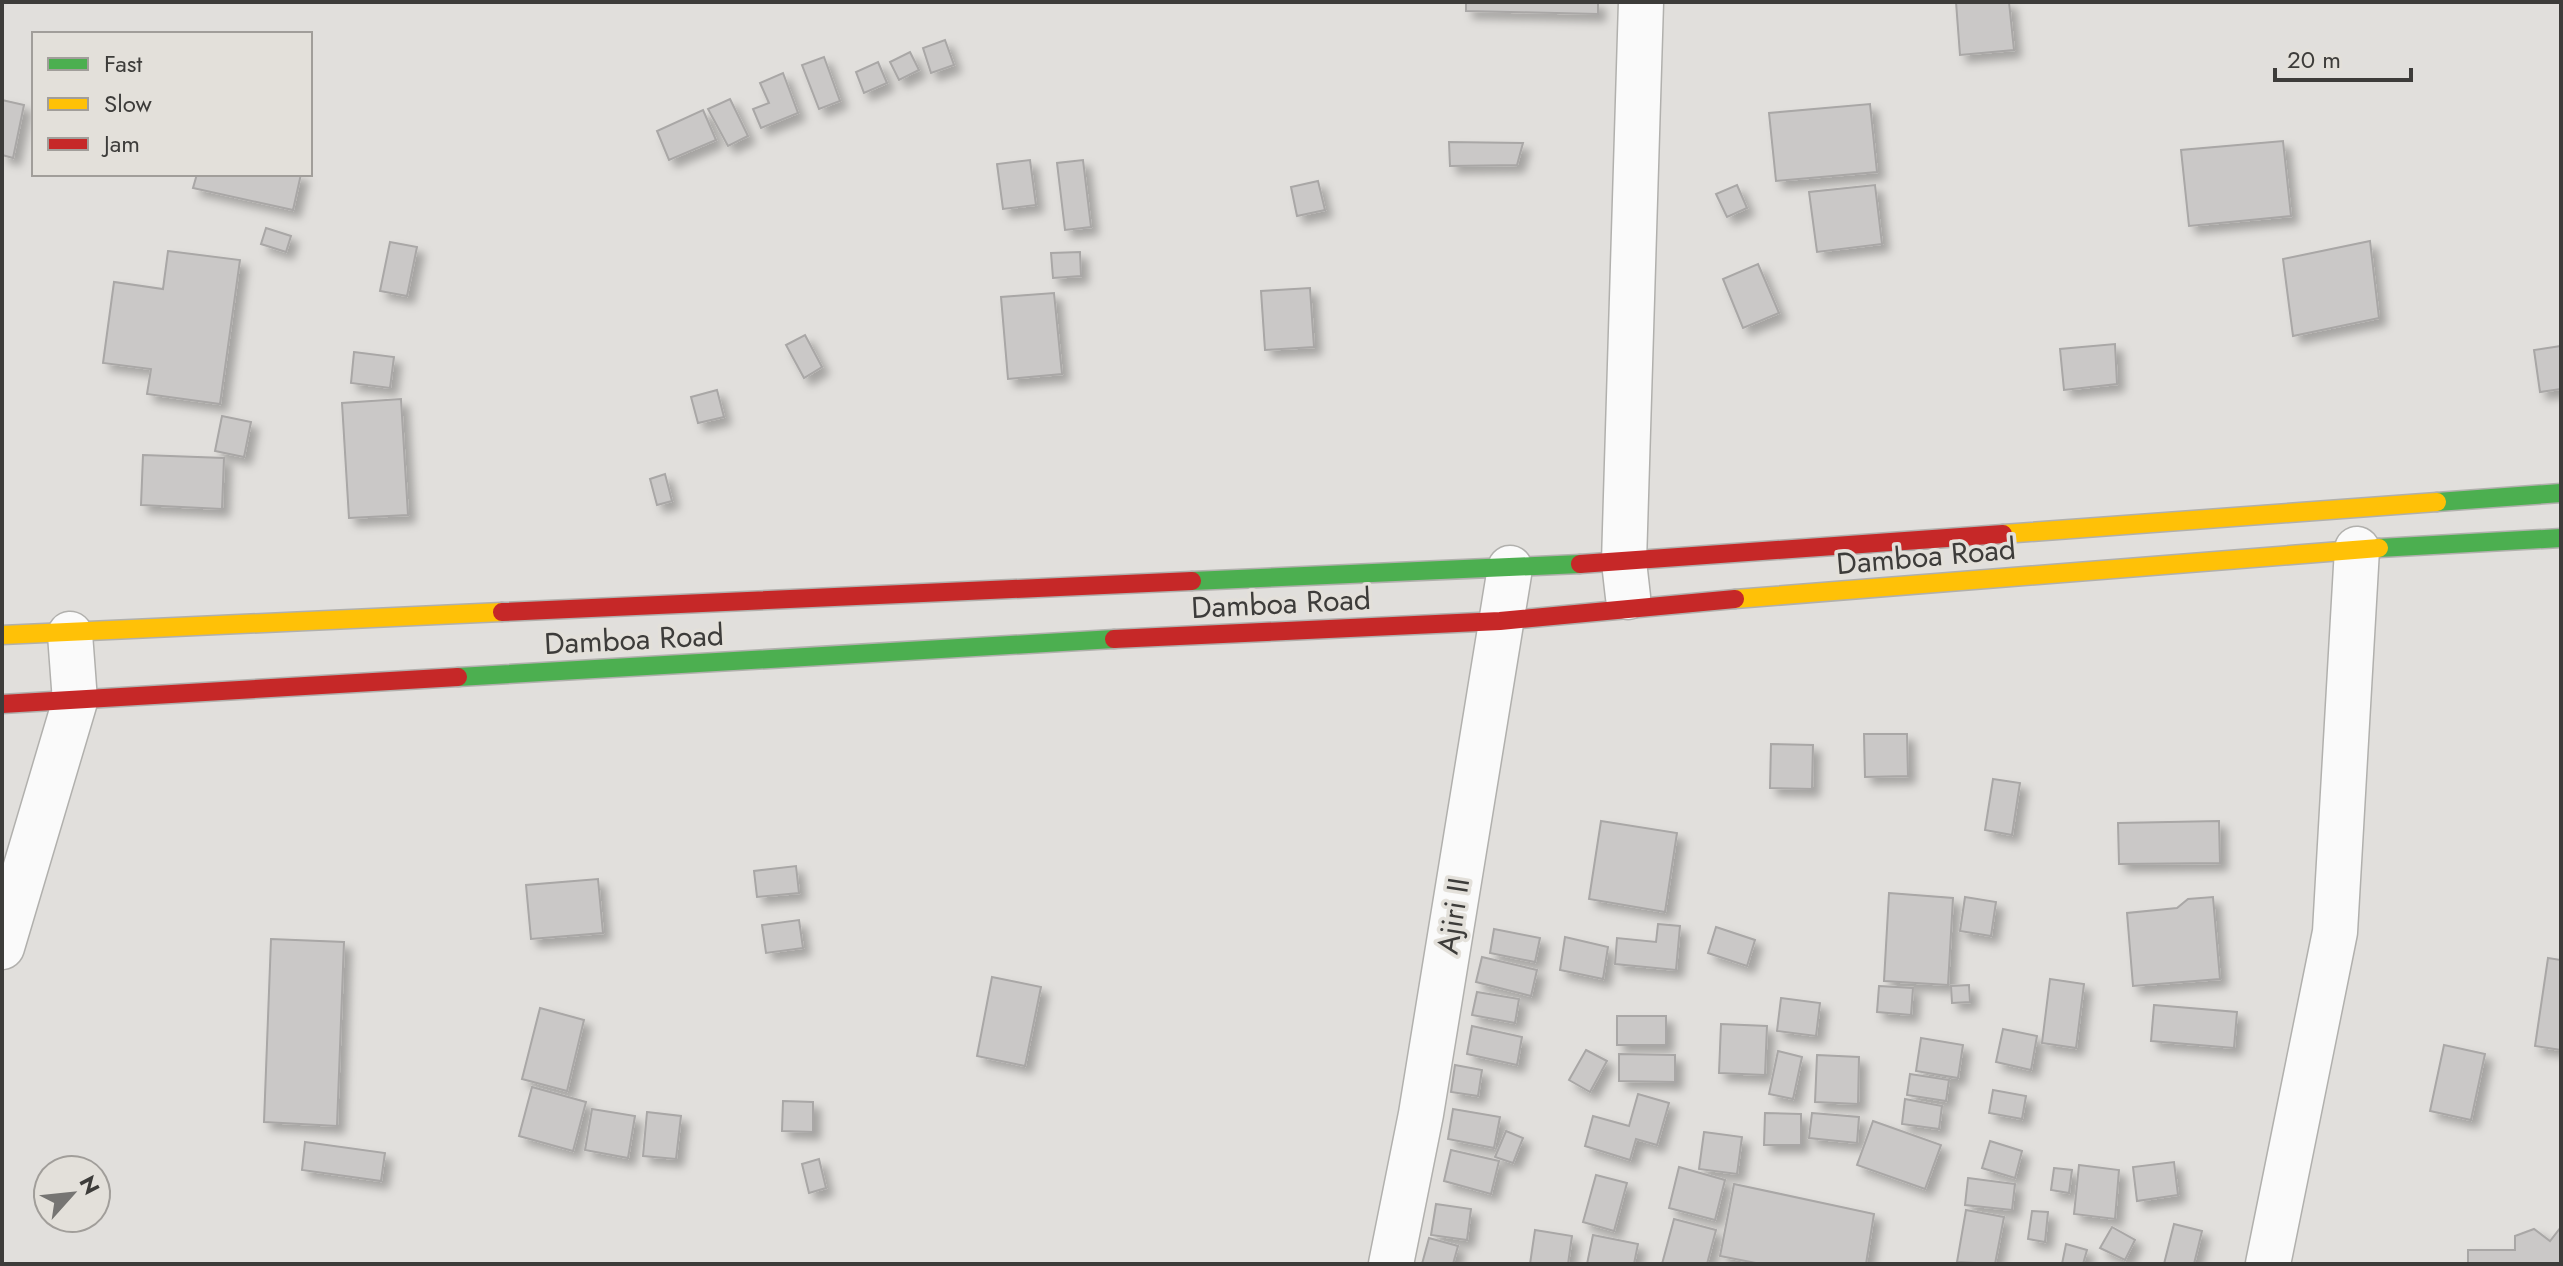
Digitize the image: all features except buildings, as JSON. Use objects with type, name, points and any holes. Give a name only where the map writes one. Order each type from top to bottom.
[{"type":"main road","name":"Damboa Road","points":[[2,635],[1624,562],[2561,493]]},
{"type":"main road","name":"Damboa Road","points":[[2,704],[1044,643],[1500,621],[2357,549],[2561,538]]},
{"type":"street","points":[[1629,608],[1624,562],[1641,2]]},
{"type":"street","points":[[2268,1264],[2335,932],[2357,549]]},
{"type":"street","name":"Ajiri II","points":[[1391,1264],[1421,1114],[1510,568]]},
{"type":"street","points":[[2,947],[75,701],[70,634]]},
{"type":"traffic: fast","points":[[2437,502],[2561,493]]},
{"type":"traffic: fast","points":[[2379,548],[2561,538]]},
{"type":"traffic: fast","points":[[1192,581],[1580,564]]},
{"type":"traffic: fast","points":[[458,677],[1114,639]]},
{"type":"traffic: slow","points":[[2003,534],[2437,502]]},
{"type":"traffic: slow","points":[[1735,599],[2379,548]]},
{"type":"traffic: slow","points":[[2,635],[502,612]]},
{"type":"traffic: jam","points":[[1580,564],[2003,534]]},
{"type":"traffic: jam","points":[[502,612],[1192,581]]},
{"type":"traffic: jam","points":[[1114,639],[1500,621],[1735,599]]},
{"type":"traffic: jam","points":[[2,704],[458,677]]}]
